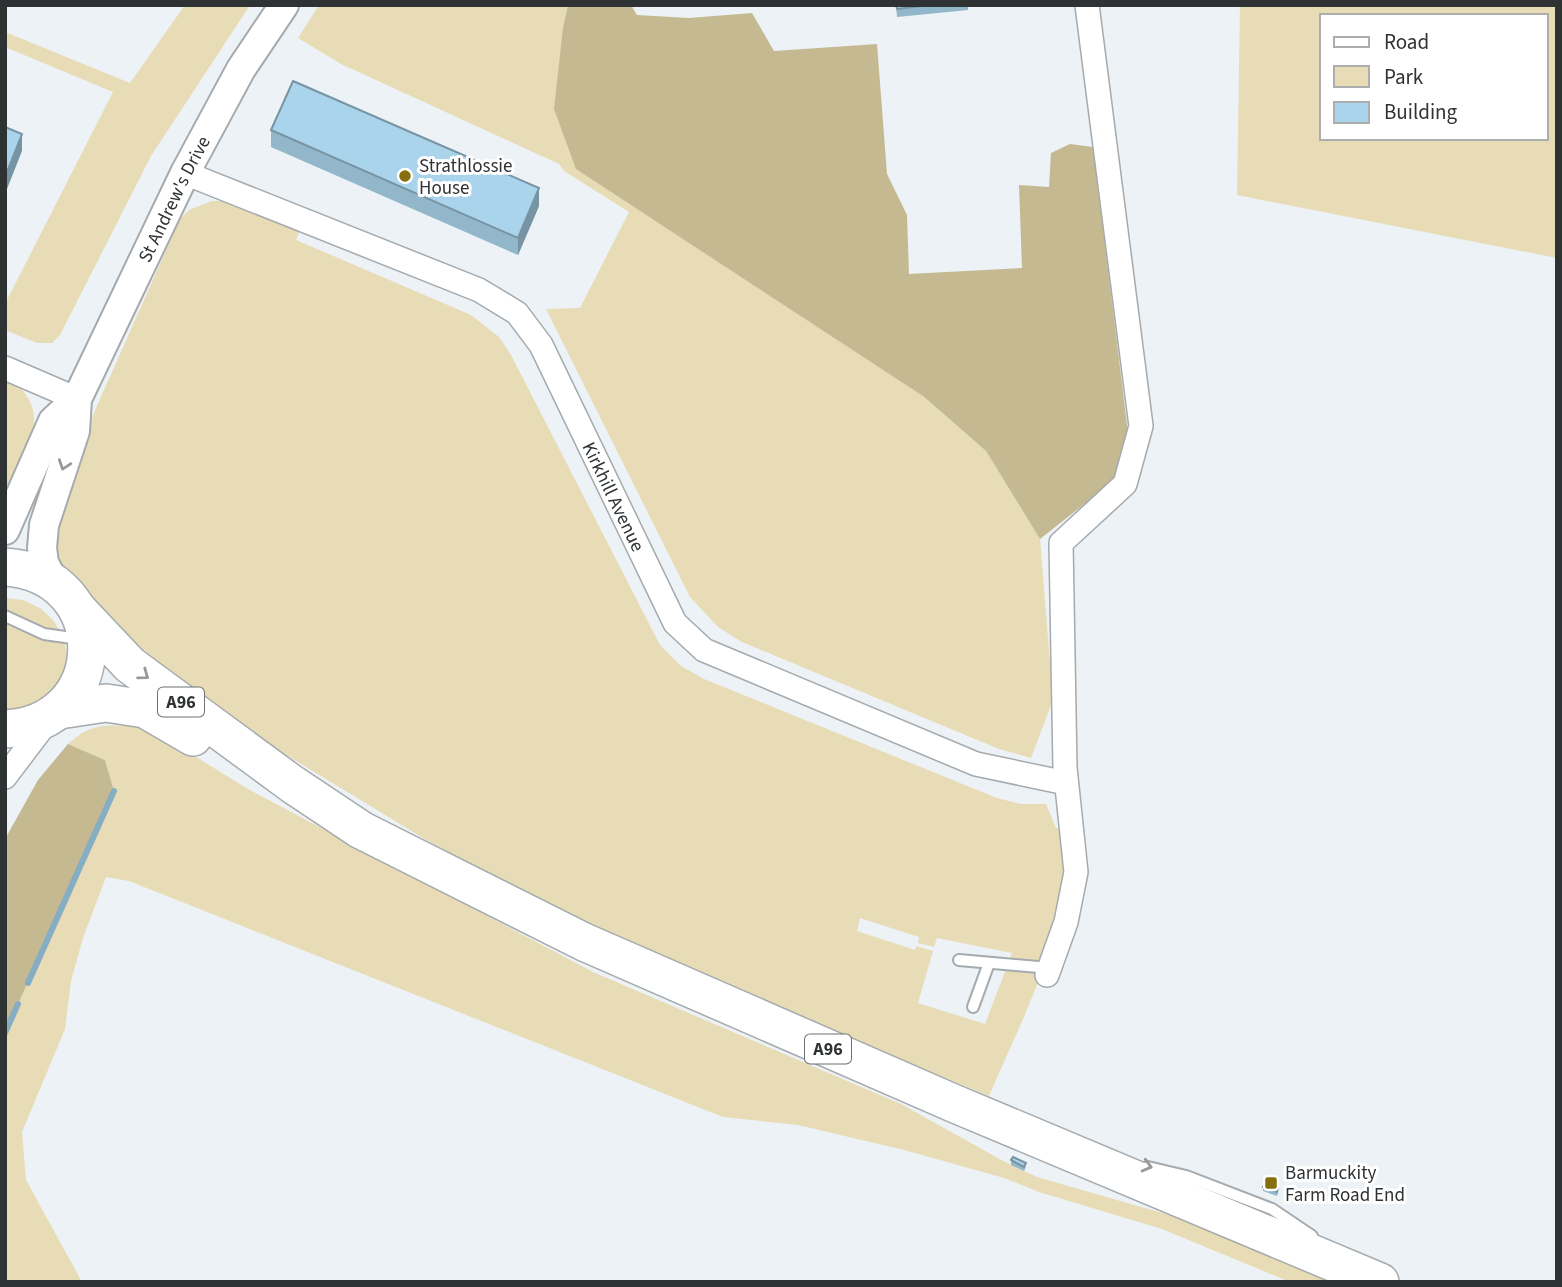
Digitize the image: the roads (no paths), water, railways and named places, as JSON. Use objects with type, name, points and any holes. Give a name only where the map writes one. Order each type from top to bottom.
[{"type":"highway","name":"A96","points":[[5,567],[31,571],[54,582],[71,600],[92,632],[130,664],[292,784],[361,830],[583,942],[940,1098],[1380,1282]]},
{"type":"highway","points":[[56,712],[75,690],[81,678],[92,632]]},
{"type":"highway","name":"A96","points":[[5,729],[25,727],[56,712],[106,703],[145,709],[220,754],[292,784]]},
{"type":"street","name":"St Andrew's Drive","points":[[54,582],[44,563],[44,525],[75,431],[77,399],[185,173],[241,69],[284,5]]},
{"type":"street","points":[[1048,971],[1066,922],[1076,872],[1066,783],[1060,543],[1125,484],[1141,426],[1087,5]]},
{"type":"street","name":"Kirkhill Avenue","points":[[185,173],[479,290],[517,313],[541,345],[675,623],[704,650],[976,764],[1066,783]]},
{"type":"street","points":[[5,368],[77,399]]},
{"type":"street","name":"St Andrew's Drive","points":[[5,530],[52,421],[77,399]]},
{"type":"street","points":[[5,777],[56,712]]},
{"type":"lane","points":[[5,616],[44,634],[92,632]]},
{"type":"lane","points":[[959,960],[1048,971]]},
{"type":"lane","points":[[973,1007],[989,962]]},
{"type":"lane","points":[[1033,1137],[1110,1157]]},
{"type":"lane","points":[[1135,1163],[1185,1177],[1272,1209],[1326,1245]]},
{"type":"lane","points":[[1337,1253],[1380,1282]]},
{"type":"waterway","points":[[28,983],[114,791]]},
{"type":"waterway","points":[[5,1033],[18,1004]]},
{"type":"place","name":"Strathlossie House","points":[[405,176]]},
{"type":"place","name":"Barmuckity Farm Road End","points":[[1271,1183]]}]
